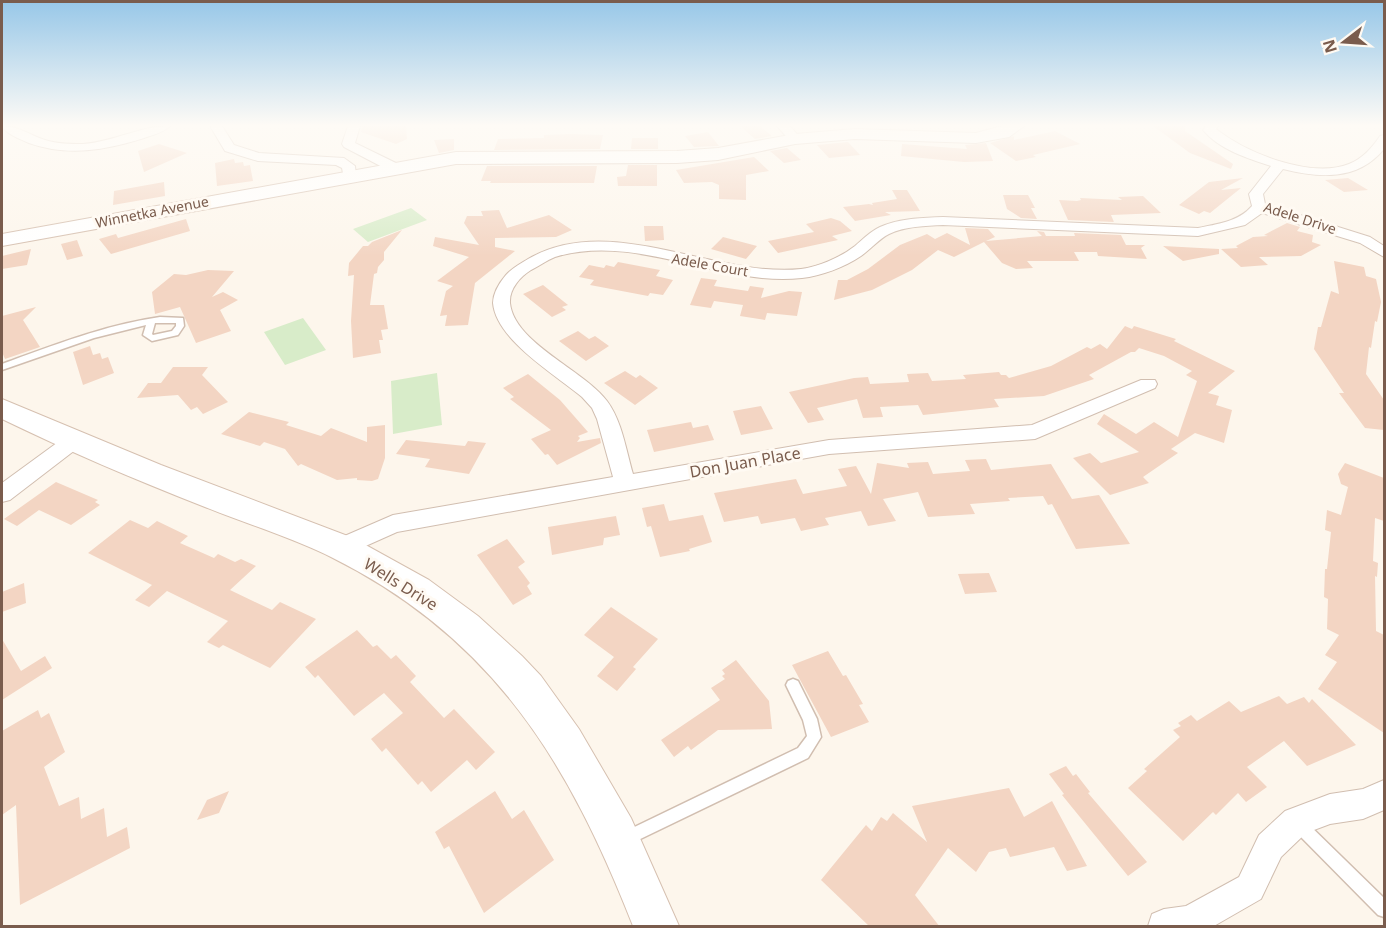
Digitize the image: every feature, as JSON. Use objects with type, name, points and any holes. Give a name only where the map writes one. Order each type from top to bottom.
[{"type":"main road","name":"Winnetka Avenue","points":[[2,240],[378,169]]},
{"type":"main road","name":"Wells Drive","points":[[2,408],[72,442],[341,548],[401,581],[447,613],[486,647],[525,687],[563,738],[634,872],[656,927]]},
{"type":"street","points":[[348,169],[349,176]]},
{"type":"street","name":"Adele Drive","points":[[1276,169],[1256,194],[1258,207],[1365,240],[1384,252]]},
{"type":"street","points":[[1314,169],[1339,169]]},
{"type":"street","name":"Adele Court","points":[[625,483],[601,406],[570,376],[521,336],[507,320],[501,303],[509,279],[532,261],[569,248],[600,246],[626,248],[733,271],[764,274],[805,273],[852,255],[884,231],[909,222],[943,221],[1198,232],[1225,227],[1252,217],[1258,207]]},
{"type":"street","name":"Don Juan Place","points":[[341,548],[393,524],[829,447],[1035,432],[1148,384]]},
{"type":"street","points":[[2,494],[72,442]]},
{"type":"street","points":[[1164,927],[1190,922],[1250,888],[1270,846],[1296,822],[1330,809],[1363,804],[1384,795]]},
{"type":"lane","points":[[2,367],[127,325],[152,322]]},
{"type":"lane","points":[[618,842],[803,753],[814,737],[810,719],[793,685]]},
{"type":"lane","points":[[1296,822],[1384,909]]},
{"type":"green space","points":[[411,208],[427,220],[368,242],[353,229]]},
{"type":"green space","points":[[303,318],[326,350],[285,365],[264,332]]},
{"type":"green space","points":[[437,373],[442,425],[393,434],[391,381]]},
{"type":"building","points":[[216,169],[251,169],[253,181],[217,186]]},
{"type":"building","points":[[486,169],[596,169],[594,183],[490,183],[491,181],[481,181]]},
{"type":"building","points":[[627,169],[657,169],[657,186],[618,186],[617,177],[626,176]]},
{"type":"building","points":[[676,170],[769,171],[746,175],[746,200],[719,199],[719,185],[712,182],[684,183]]},
{"type":"building","points":[[1243,178],[1221,190],[1241,188],[1210,213],[1204,211],[1199,214],[1179,205],[1209,182]]},
{"type":"building","points":[[1348,178],[1368,190],[1344,192],[1325,180]]},
{"type":"building","points":[[164,182],[165,196],[113,205],[114,191]]},
{"type":"building","points":[[892,190],[907,190],[920,211],[885,212],[891,215],[855,221],[843,207],[873,205],[872,203],[897,199]]},
{"type":"building","points":[[1003,195],[1028,195],[1035,208],[1031,208],[1037,219],[1021,218],[1007,209]]},
{"type":"building","points":[[1143,196],[1161,213],[1111,215],[1114,222],[1068,220],[1059,200],[1077,201],[1081,200],[1080,198],[1122,200],[1118,197]]},
{"type":"building","points":[[499,210],[507,228],[549,215],[572,230],[556,237],[495,238],[495,247],[515,251],[475,283],[468,325],[445,326],[447,315],[440,316],[446,291],[453,286],[437,281],[469,257],[433,246],[435,237],[479,245],[464,223],[467,216],[483,216],[481,211]]},
{"type":"building","points":[[831,218],[840,221],[852,231],[832,236],[838,240],[778,253],[768,241],[814,232],[806,224]]},
{"type":"building","points":[[186,219],[190,231],[111,254],[99,239],[116,234],[118,238]]},
{"type":"building","points":[[1287,223],[1300,227],[1297,231],[1313,235],[1312,242],[1321,245],[1301,256],[1259,257],[1268,265],[1241,267],[1221,249],[1238,248],[1236,246],[1253,237],[1268,236],[1264,235]]},
{"type":"building","points":[[644,226],[663,226],[664,240],[645,241]]},
{"type":"building","points":[[965,228],[988,229],[995,237],[986,241],[1042,236],[1037,231],[1044,232],[1046,236],[1075,236],[1074,233],[1121,235],[1126,245],[1145,245],[1141,248],[1147,259],[1098,256],[1097,252],[1074,252],[1079,261],[1027,261],[1033,268],[1016,269],[1002,263],[984,242],[954,257],[938,250],[912,270],[872,290],[834,300],[838,280],[847,280],[868,269],[900,245],[927,234],[935,239],[947,233],[970,245]]},
{"type":"building","points":[[402,230],[384,252],[384,260],[378,267],[377,273],[374,274],[370,305],[384,305],[388,329],[381,330],[383,340],[379,340],[381,353],[353,358],[351,321],[354,275],[348,276],[349,263],[363,246],[368,246],[372,242]]},
{"type":"building","points":[[723,237],[757,246],[746,259],[711,249]]},
{"type":"building","points":[[77,240],[83,256],[67,260],[61,244]]},
{"type":"building","points":[[1163,246],[1219,249],[1219,254],[1183,261]]},
{"type":"building","points":[[31,249],[27,265],[2,269],[2,256]]},
{"type":"building","points":[[1334,261],[1364,267],[1366,276],[1376,279],[1381,302],[1377,322],[1375,321],[1371,348],[1369,347],[1366,374],[1384,400],[1384,430],[1365,428],[1339,393],[1344,393],[1314,349],[1318,327],[1321,327],[1331,291],[1339,294]]},
{"type":"building","points":[[618,262],[660,270],[656,276],[673,280],[663,295],[650,293],[648,296],[590,285],[594,280],[579,277],[589,265],[614,267]]},
{"type":"building","points":[[208,270],[234,271],[212,297],[223,292],[238,300],[220,310],[231,331],[196,343],[180,307],[155,314],[152,292],[174,274],[186,275]]},
{"type":"building","points":[[701,278],[717,280],[714,286],[748,291],[750,286],[764,288],[761,298],[789,291],[802,292],[797,316],[767,313],[765,320],[740,316],[743,305],[714,301],[711,308],[690,305]]},
{"type":"building","points":[[543,285],[568,305],[562,307],[566,310],[552,317],[523,294]]},
{"type":"building","points":[[36,307],[23,320],[40,347],[5,359],[2,352],[2,316]]},
{"type":"building","points":[[1125,326],[1132,329],[1134,326],[1176,339],[1174,341],[1235,371],[1208,393],[1219,396],[1216,405],[1232,410],[1224,443],[1195,433],[1171,449],[1178,453],[1143,477],[1149,483],[1110,495],[1073,458],[1090,453],[1101,463],[1139,452],[1097,424],[1104,414],[1136,434],[1154,422],[1178,437],[1197,381],[1186,375],[1192,371],[1164,356],[1139,348],[1089,375],[1094,379],[1044,396],[994,399],[999,407],[923,415],[918,405],[880,407],[883,417],[863,418],[857,399],[817,408],[824,420],[808,423],[789,392],[854,378],[868,377],[870,384],[909,382],[907,374],[928,373],[932,381],[966,379],[963,375],[999,372],[1009,378],[1051,366],[1087,347],[1091,349],[1100,344],[1107,349]]},
{"type":"building","points":[[578,331],[589,339],[595,336],[609,346],[586,361],[559,341]]},
{"type":"building","points":[[90,346],[93,355],[100,353],[102,359],[108,357],[114,373],[83,385],[73,352]]},
{"type":"building","points":[[173,367],[208,367],[202,375],[228,402],[203,414],[197,407],[191,410],[178,395],[137,398],[148,383],[161,383]]},
{"type":"building","points":[[625,371],[636,378],[640,375],[658,388],[635,405],[604,383]]},
{"type":"building","points":[[528,374],[560,400],[588,432],[578,436],[580,438],[577,442],[600,438],[601,443],[557,465],[548,454],[545,455],[531,439],[551,430],[510,399],[514,397],[503,388]]},
{"type":"building","points":[[761,406],[773,429],[741,435],[733,411]]},
{"type":"building","points":[[249,412],[289,422],[286,425],[321,436],[331,428],[367,442],[367,427],[385,425],[385,458],[378,479],[372,481],[357,480],[357,478],[337,480],[301,464],[298,466],[285,449],[264,442],[260,446],[221,434]]},
{"type":"building","points":[[691,422],[693,428],[708,425],[714,440],[654,452],[647,430]]},
{"type":"building","points":[[406,440],[465,446],[468,441],[486,443],[469,474],[425,467],[430,459],[396,454]]},
{"type":"building","points":[[986,459],[991,470],[1051,464],[1072,499],[1099,495],[1130,544],[1076,549],[1052,504],[1048,505],[1043,496],[1008,498],[1010,501],[970,504],[975,514],[928,517],[918,492],[883,499],[896,521],[868,526],[861,511],[825,518],[829,525],[801,531],[795,518],[761,524],[758,516],[724,522],[714,493],[796,479],[803,494],[847,486],[838,469],[856,466],[871,494],[877,463],[909,468],[907,463],[928,462],[933,474],[970,471],[965,460]]},
{"type":"building","points":[[1345,463],[1384,478],[1384,521],[1375,518],[1373,561],[1378,563],[1377,577],[1375,576],[1376,631],[1384,635],[1384,733],[1318,689],[1337,662],[1325,655],[1339,635],[1327,629],[1328,599],[1324,597],[1325,569],[1327,569],[1331,532],[1325,530],[1327,510],[1341,515],[1348,487],[1341,484],[1338,474]]},
{"type":"building","points":[[56,482],[98,500],[95,502],[100,505],[71,525],[39,510],[17,526],[4,519]]},
{"type":"building","points":[[664,504],[669,521],[703,515],[712,542],[689,549],[690,551],[660,557],[651,526],[647,527],[642,508]]},
{"type":"building","points":[[616,516],[620,535],[604,538],[603,545],[552,555],[548,527]]},
{"type":"building","points":[[130,520],[148,528],[157,521],[188,536],[180,543],[214,558],[218,554],[235,562],[241,559],[256,566],[230,590],[272,610],[280,602],[316,619],[270,668],[223,645],[219,648],[207,642],[228,621],[167,591],[149,607],[135,600],[152,585],[88,553]]},
{"type":"building","points":[[507,539],[525,562],[518,567],[530,583],[527,586],[532,594],[513,605],[477,555]]},
{"type":"building","points":[[989,573],[997,592],[965,594],[958,574]]},
{"type":"building","points":[[24,583],[26,603],[2,612],[2,592]]},
{"type":"building","points":[[611,607],[658,639],[633,667],[636,669],[617,691],[597,676],[614,657],[584,635]]},
{"type":"building","points":[[357,630],[373,647],[377,645],[391,659],[396,655],[416,676],[410,682],[444,718],[454,709],[495,752],[476,770],[467,760],[431,792],[422,781],[418,785],[386,748],[382,752],[371,739],[403,713],[384,693],[354,716],[318,675],[315,678],[305,667]]},
{"type":"building","points":[[2,639],[21,671],[45,656],[52,668],[2,700]]},
{"type":"building","points":[[828,651],[863,704],[859,705],[869,722],[831,737],[792,665]]},
{"type":"building","points":[[736,660],[769,701],[772,729],[718,730],[691,750],[688,746],[674,757],[661,740],[720,700],[711,688],[725,679],[722,676],[725,674],[722,670]]},
{"type":"building","points":[[1279,696],[1287,704],[1304,697],[1309,703],[1312,699],[1356,745],[1307,766],[1284,741],[1247,767],[1267,787],[1246,802],[1238,793],[1216,815],[1213,812],[1183,841],[1128,788],[1147,771],[1144,769],[1180,737],[1173,730],[1181,726],[1178,723],[1191,715],[1197,721],[1229,701],[1241,712]]},
{"type":"building","points":[[38,710],[41,718],[49,713],[65,752],[44,767],[59,806],[79,797],[81,819],[104,808],[107,837],[127,827],[130,848],[20,905],[16,805],[2,815],[2,731]]},
{"type":"building","points":[[1066,766],[1073,776],[1076,774],[1090,792],[1088,793],[1147,862],[1128,876],[1062,795],[1064,794],[1049,774]]},
{"type":"building","points":[[1009,788],[1024,817],[1052,801],[1087,866],[1067,871],[1054,847],[1010,857],[1006,848],[989,852],[976,872],[948,848],[915,895],[940,927],[870,927],[821,880],[866,825],[872,831],[881,817],[887,821],[893,813],[927,842],[912,806]]},
{"type":"building","points":[[229,791],[219,813],[197,820],[207,800]]},
{"type":"building","points":[[495,791],[512,819],[524,810],[554,860],[484,913],[449,846],[444,849],[435,832]]}]
